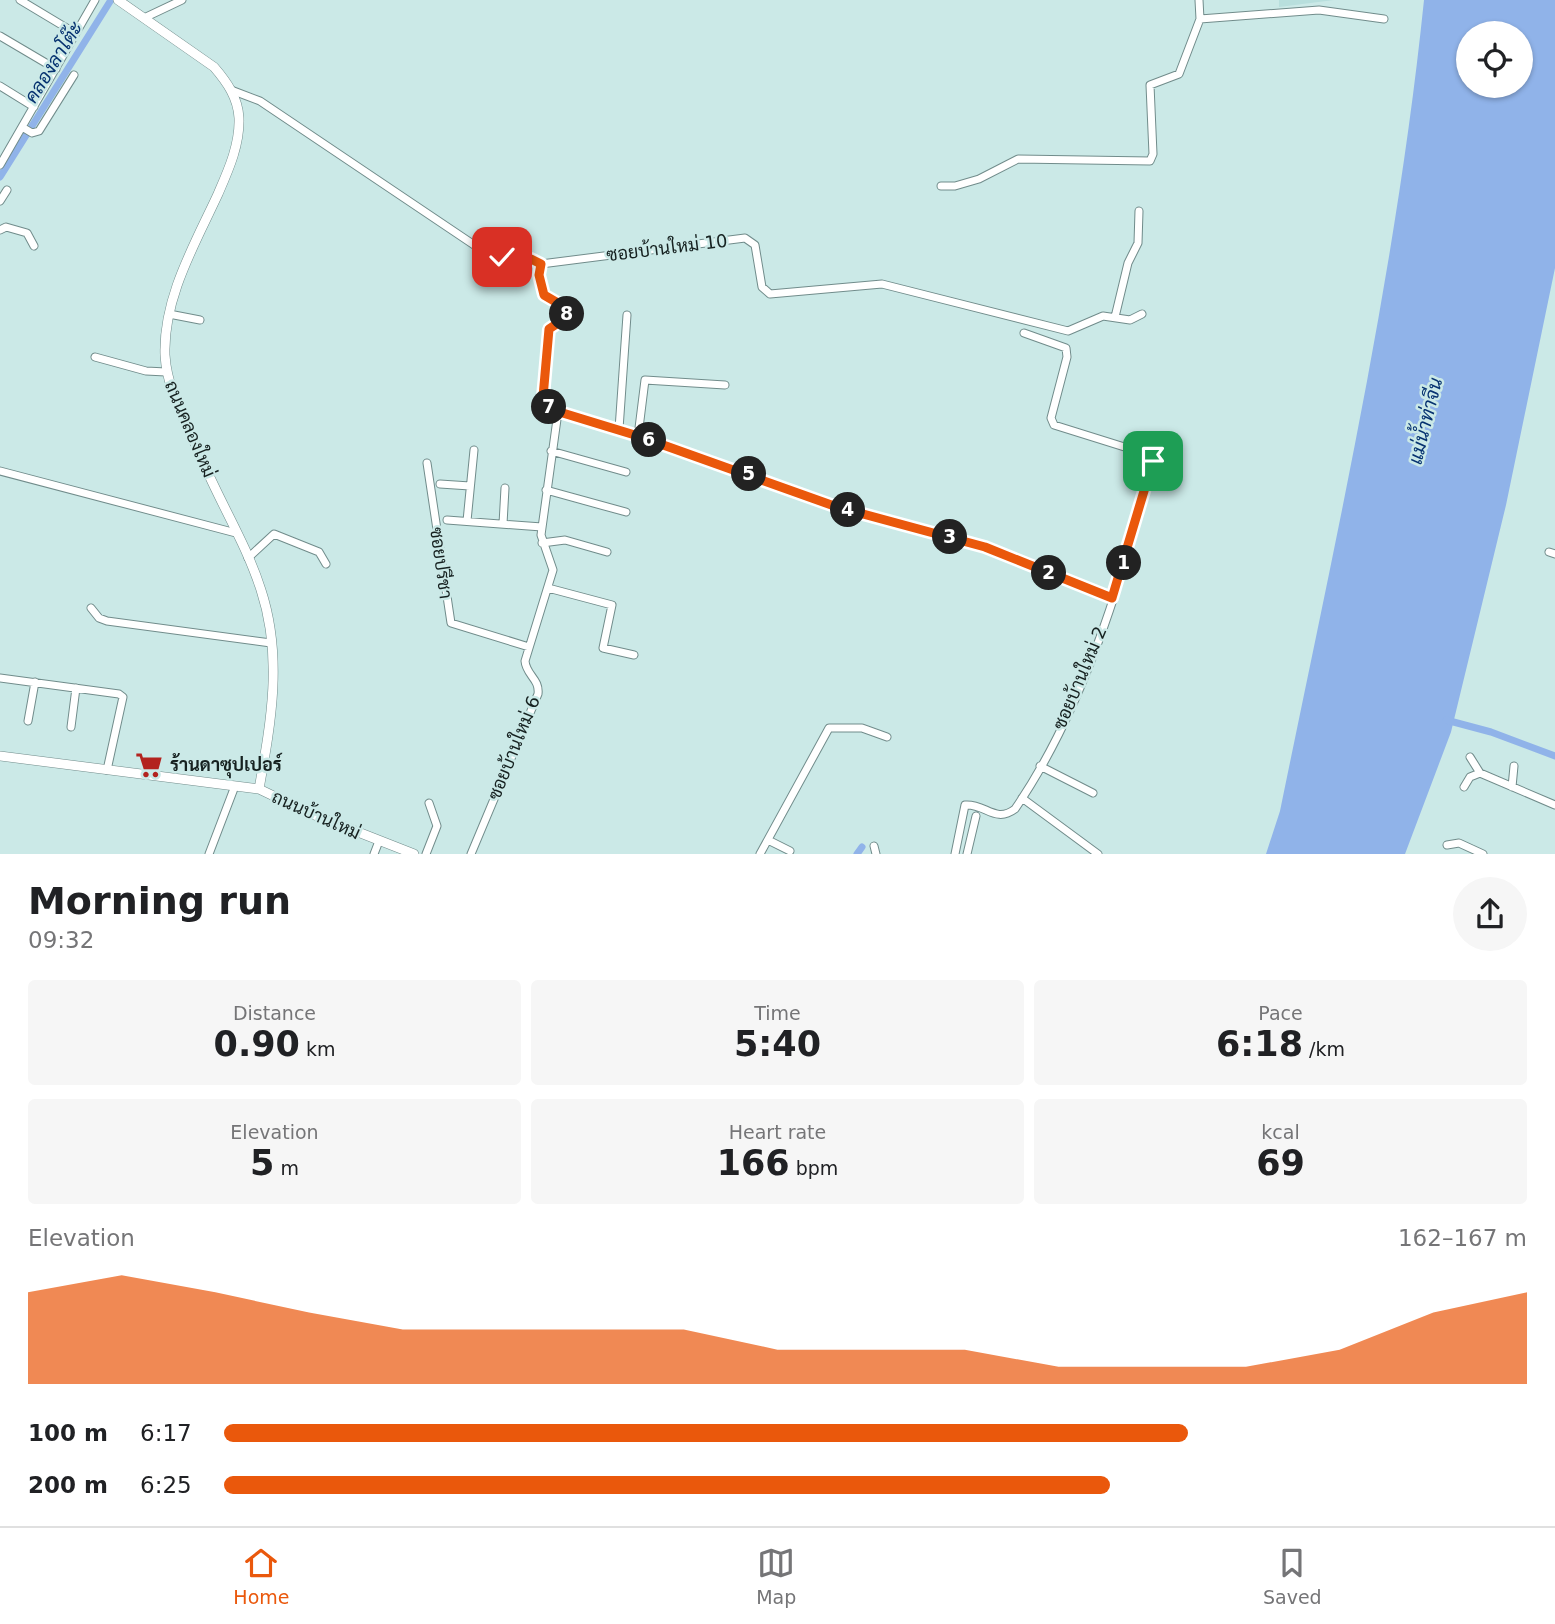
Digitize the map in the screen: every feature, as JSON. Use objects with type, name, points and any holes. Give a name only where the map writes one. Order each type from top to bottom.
[{"type":"street","points":[[20,0],[75,33]]},
{"type":"street","name":"ถนนคลองใหม่","points":[[118,0],[214,67],[231,90],[239,120],[235,148],[174,295],[166,330],[166,372],[262,592],[271,643],[274,701],[259,789]]},
{"type":"street","points":[[144,18],[182,0]]},
{"type":"street","points":[[941,186],[979,179],[1018,159],[1150,161],[1153,154],[1150,85],[1179,74],[1200,19],[1199,0]]},
{"type":"street","points":[[1,162],[27,130],[34,107],[91,1]]},
{"type":"street","points":[[1200,19],[1319,9],[1384,19]]},
{"type":"street","points":[[0,36],[55,69]]},
{"type":"street","points":[[27,130],[39,131],[74,75]]},
{"type":"street","points":[[0,86],[34,107]]},
{"type":"street","name":"ซอยบ้านใหม่ 10","points":[[231,90],[260,101],[486,253],[531,259],[541,264],[745,238],[755,245],[762,287],[770,294],[882,284],[1068,331],[1097,317],[1130,320],[1142,314]]},
{"type":"street","points":[[0,201],[6,190]]},
{"type":"street","points":[[1115,317],[1128,263],[1139,243],[1139,211]]},
{"type":"street","points":[[0,230],[6,227],[27,233],[34,246]]},
{"type":"street","points":[[541,264],[539,275],[544,295],[568,309],[564,319],[550,326],[547,346],[544,403],[558,412],[619,429],[837,507],[985,547],[1112,598]]},
{"type":"street","points":[[169,313],[200,320]]},
{"type":"street","points":[[619,429],[627,315]]},
{"type":"street","name":"ซอยบ้านใหม่ 2","points":[[955,854],[965,806],[1006,814],[1022,798],[1040,766],[1079,687],[1112,598],[1140,512],[1152,458],[1124,445],[1054,425],[1053,408],[1067,357],[1066,348],[1024,333]]},
{"type":"street","points":[[95,357],[146,371],[166,372]]},
{"type":"street","points":[[638,436],[645,380],[725,385]]},
{"type":"street","name":"ซอยบ้านใหม่ 6","points":[[471,854],[538,694],[538,684],[525,665],[553,566],[542,543],[542,527],[558,412]]},
{"type":"street","points":[[467,522],[474,450]]},
{"type":"street","points":[[551,451],[626,472]]},
{"type":"street","name":"ซอยปรีชา","points":[[428,463],[451,623],[529,647]]},
{"type":"street","points":[[0,471],[236,533]]},
{"type":"street","points":[[440,484],[470,486]]},
{"type":"street","points":[[503,524],[505,488]]},
{"type":"street","points":[[546,490],[626,512]]},
{"type":"street","points":[[447,520],[542,527]]},
{"type":"street","points":[[248,558],[274,534],[318,552],[326,564]]},
{"type":"street","points":[[542,543],[565,540],[607,552]]},
{"type":"street","points":[[548,588],[612,605],[603,648],[634,655]]},
{"type":"street","points":[[91,608],[99,618],[107,621],[271,643]]},
{"type":"street","points":[[0,678],[123,697],[107,770]]},
{"type":"street","points":[[28,721],[35,682]]},
{"type":"street","points":[[71,727],[76,688]]},
{"type":"street","points":[[760,854],[829,727],[862,728],[887,737]]},
{"type":"street","name":"ถนนบ้านใหม่","points":[[0,755],[259,789],[414,854]]},
{"type":"street","points":[[1470,757],[1479,773],[1555,805]]},
{"type":"street","points":[[1040,766],[1093,793]]},
{"type":"street","points":[[1512,787],[1514,766]]},
{"type":"street","points":[[1464,787],[1470,777],[1479,773]]},
{"type":"street","points":[[209,854],[235,786]]},
{"type":"street","points":[[1022,798],[1098,854]]},
{"type":"street","points":[[426,854],[437,826],[429,803]]},
{"type":"street","points":[[967,854],[976,816]]},
{"type":"street","points":[[768,840],[790,851]]},
{"type":"street","points":[[374,854],[379,841]]},
{"type":"street","points":[[1447,845],[1459,843],[1483,854]]},
{"type":"shaded area","points":[[1279,0],[1334,0],[1279,7]]},
{"type":"water","name":"แม่น้ำท่าจีน","points":[[1424,0],[1555,0],[1555,268],[1506,505],[1451,732],[1405,854],[1266,854],[1280,811],[1342,508],[1381,306]]},
{"type":"waterway","name":"คลองลาโต๊ะ","points":[[0,177],[111,0]]},
{"type":"waterway","points":[[1446,720],[1491,732],[1555,756]]},
{"type":"waterway","points":[[857,854],[862,847]]},
{"type":"place","name":"ร้านดาซุปเปอร์","points":[[149,765]]},
{"type":"route","points":[[502,257],[531,259],[541,264],[539,275],[544,295],[568,309],[564,319],[549,329],[543,397],[545,405],[553,410],[768,480],[837,507],[985,547],[1112,598],[1140,512],[1153,461]]}]
